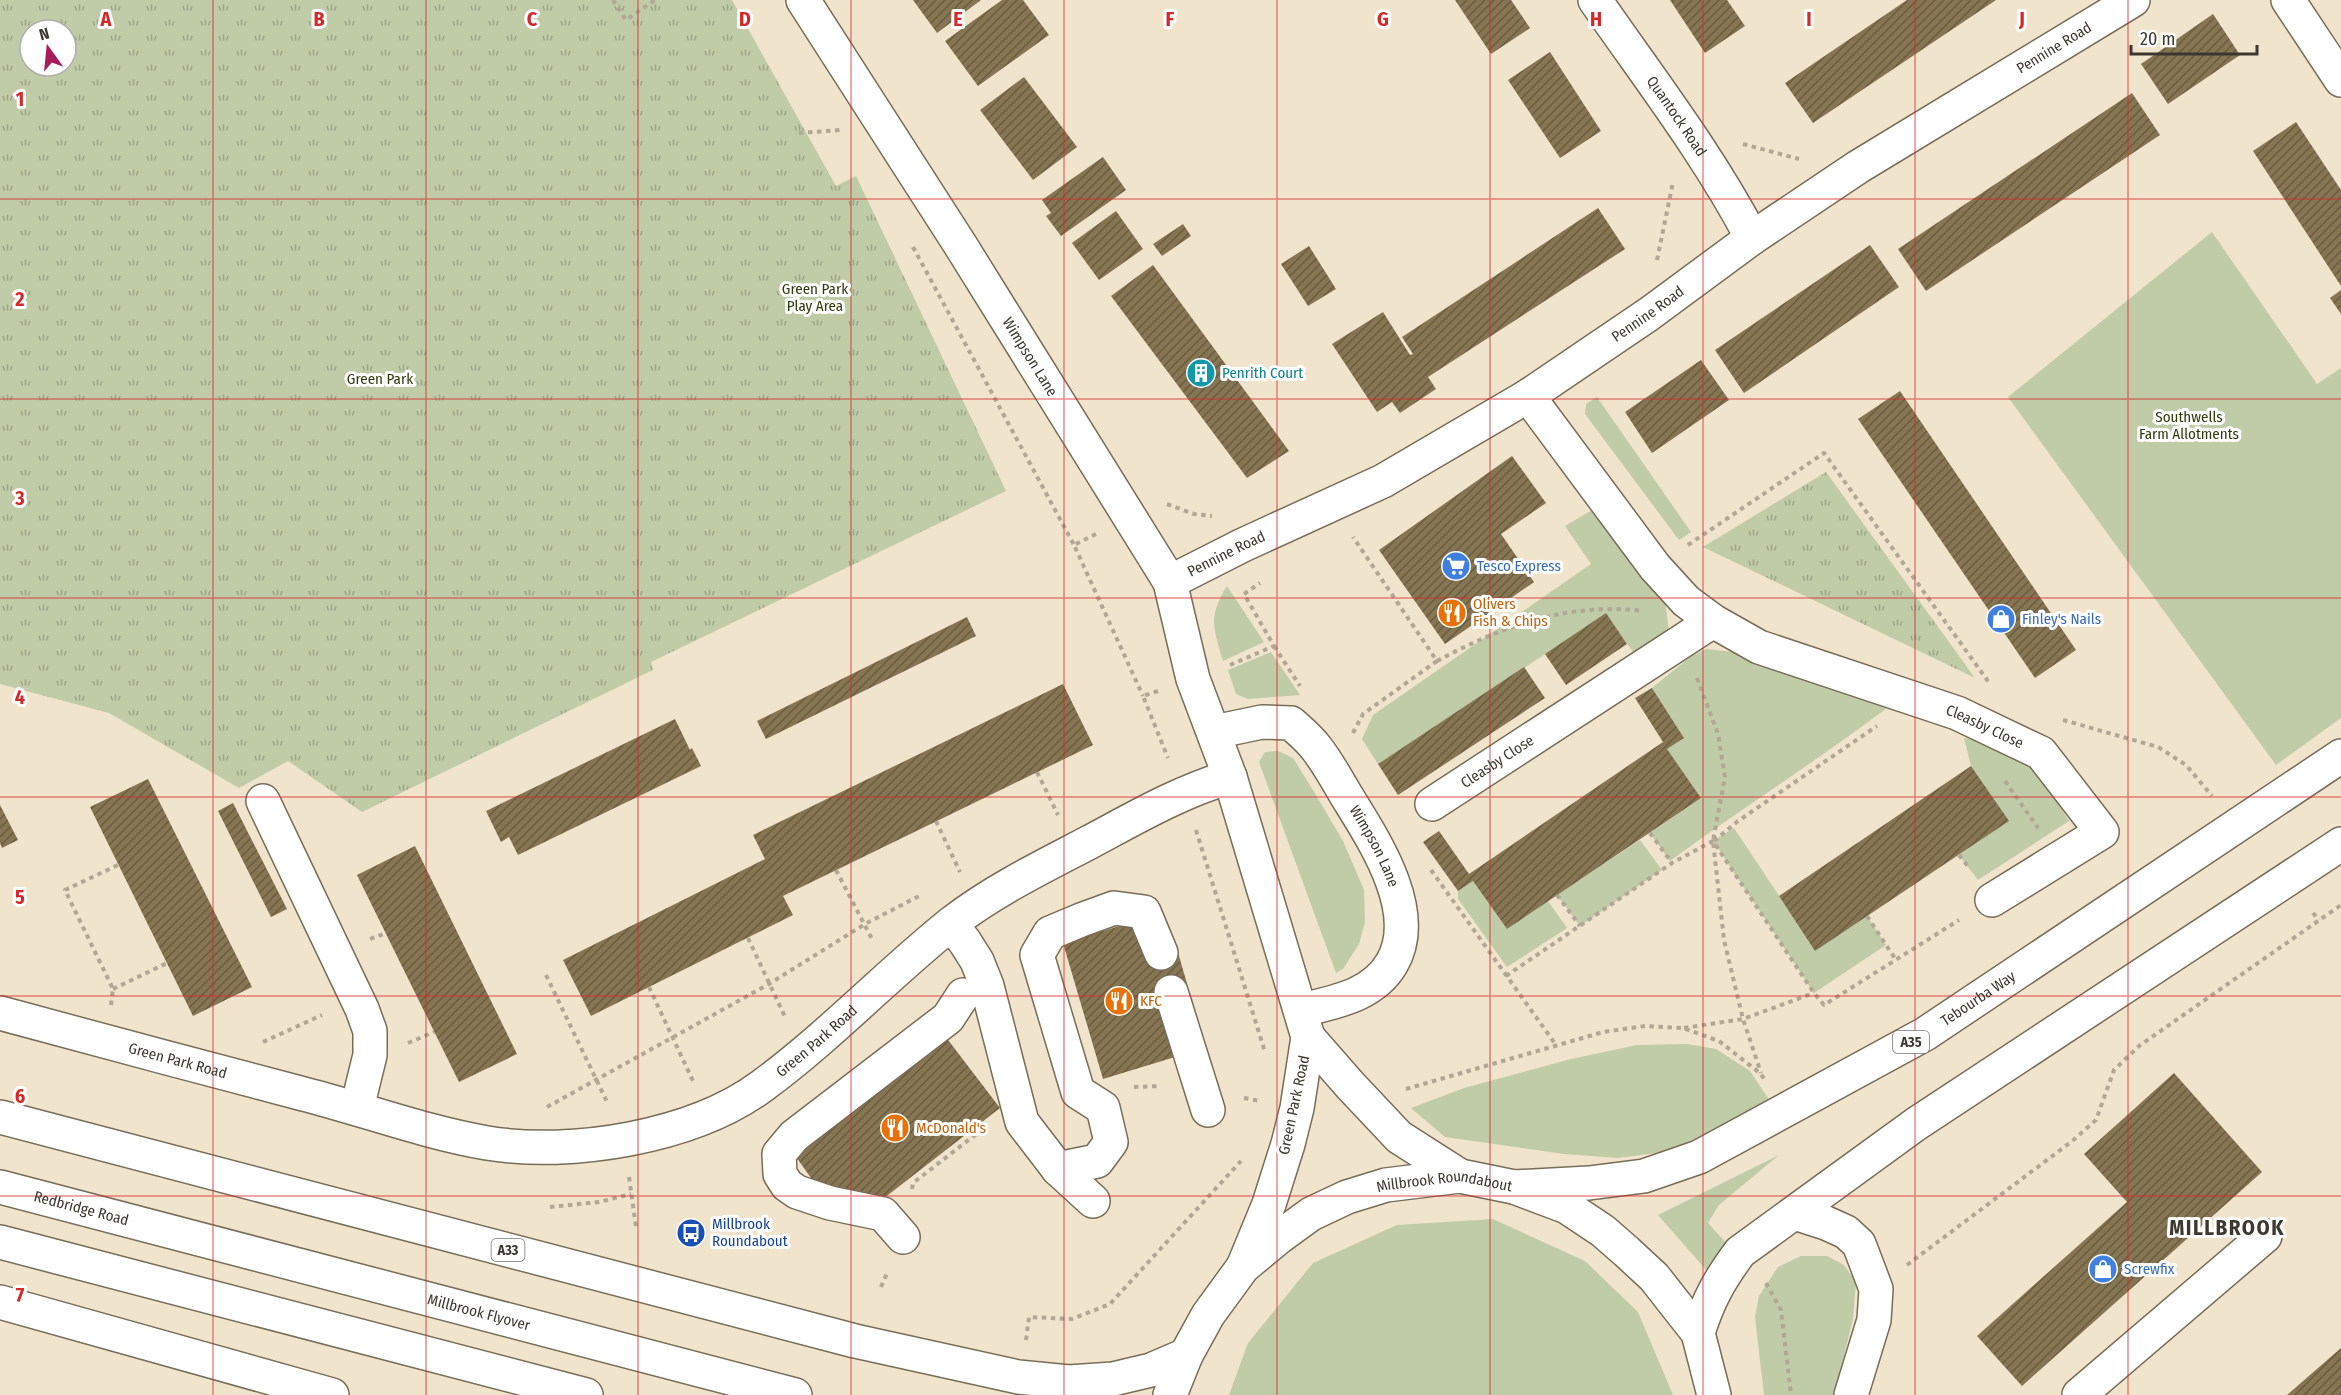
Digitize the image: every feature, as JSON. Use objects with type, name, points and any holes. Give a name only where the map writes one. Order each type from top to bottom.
[{"type":"main road","name":"Wimpson Lane","points":[[802,0],[961,246],[1170,582],[1193,679],[1230,777],[1305,1024],[1356,996],[1372,984],[1391,964],[1398,948],[1400,923],[1392,878],[1376,843],[1316,747],[1291,723],[1262,722],[1214,732]]},
{"type":"main road","name":"Quantock Road","points":[[1595,0],[1684,128],[1740,215],[1752,238]]},
{"type":"main road","points":[[2288,0],[2341,80]]},
{"type":"main road","name":"Pennine Road","points":[[1170,582],[1243,544],[1383,481],[1528,396],[1649,314],[1752,238],[1858,167],[2112,5]]},
{"type":"main road","name":"Cleasby Close","points":[[1528,396],[1655,567],[1686,601],[1699,630]]},
{"type":"main road","name":"Cleasby Close","points":[[1432,804],[1699,630],[1759,647],[1957,713],[2042,753],[2102,832],[1992,900]]},
{"type":"main road","name":"Tebourba Way","points":[[1514,1187],[1589,1183],[1644,1176],[1699,1157],[1925,1034],[2341,756]]},
{"type":"main road","name":"Green Park Road","points":[[0,1013],[487,1143],[525,1146],[626,1141],[675,1128],[709,1115],[758,1089],[802,1054],[951,924],[1008,885],[1183,792],[1230,777]]},
{"type":"main road","points":[[263,801],[357,998],[370,1031],[370,1054],[357,1108]]},
{"type":"main road","points":[[1698,1333],[1707,1305],[1720,1279],[1740,1252],[1916,1124],[2341,844]]},
{"type":"main road","points":[[1058,1169],[1097,1161],[1111,1142],[1103,1108],[1078,1092],[1037,955],[1050,933],[1114,908],[1144,912],[1161,953]]},
{"type":"main road","points":[[951,924],[977,961],[987,986],[1022,1122],[1058,1169],[1093,1201]]},
{"type":"main road","points":[[1172,992],[1208,1110]]},
{"type":"main road","points":[[903,1237],[883,1214],[830,1203],[797,1192],[787,1185],[780,1174],[779,1154],[794,1136],[948,1018],[963,995]]},
{"type":"main road","name":"Green Park Road","points":[[1305,1024],[1350,1085],[1399,1137],[1460,1176]]},
{"type":"main road","name":"Green Park Road","points":[[1243,1267],[1269,1204],[1288,1144],[1297,1108],[1305,1024]]},
{"type":"main road","name":"A33","points":[[0,1117],[797,1326],[1018,1377],[1070,1382],[1113,1379],[1151,1370],[1186,1355]]},
{"type":"main road","name":"Millbrook Roundabout","points":[[1170,1395],[1186,1355],[1208,1315],[1243,1267],[1278,1238],[1311,1214],[1347,1197],[1386,1185],[1460,1176],[1514,1187],[1567,1207],[1603,1231],[1654,1278],[1698,1333],[1714,1395]]},
{"type":"main road","name":"Redbridge Road","points":[[0,1187],[164,1230]]},
{"type":"main road","points":[[1795,1213],[1826,1222],[1846,1232],[1858,1244],[1876,1289],[1874,1320],[1851,1395]]},
{"type":"main road","name":"Millbrook Flyover","points":[[164,1230],[795,1395]]},
{"type":"main road","points":[[2079,1395],[2265,1236]]},
{"type":"main road","points":[[0,1242],[586,1395]]},
{"type":"main road","points":[[0,1302],[332,1395]]},
{"type":"path","points":[[613,0],[626,20],[655,0]]},
{"type":"path","points":[[1649,314],[1654,273],[1684,128]]},
{"type":"path","points":[[1740,143],[1820,164],[1858,167]]},
{"type":"path","points":[[1000,408],[1074,544],[1143,696]]},
{"type":"path","points":[[1655,567],[1824,453],[2003,702],[1986,727],[1981,747],[2060,858]]},
{"type":"path","points":[[1074,544],[1129,518]]},
{"type":"path","points":[[1437,661],[1503,629],[1571,610],[1614,608],[1660,613],[1699,630],[1725,777],[1713,841],[1724,939],[1743,1019],[1761,1074],[1767,1083]]},
{"type":"path","points":[[1506,976],[1672,863],[1713,841],[1738,821],[1916,700]]},
{"type":"path","points":[[2058,718],[2158,747],[2186,765],[2217,801]]},
{"type":"path","points":[[1037,772],[1075,850]]},
{"type":"path","points":[[936,821],[961,875],[1008,885]]},
{"type":"path","points":[[1650,832],[1672,863]]},
{"type":"path","points":[[1713,841],[1824,1005],[1992,900]]},
{"type":"path","points":[[100,1040],[113,1001],[113,989],[65,890],[118,865]]},
{"type":"path","points":[[836,870],[891,977]]},
{"type":"path","points":[[541,1111],[596,1078],[770,984],[865,924],[923,895]]},
{"type":"path","points":[[1557,895],[1580,926]]},
{"type":"path","points":[[1876,1289],[2071,1142],[2096,1119],[2114,1070],[2139,1046],[2341,905]]},
{"type":"path","points":[[2313,913],[2319,920]]},
{"type":"path","points":[[1867,916],[1896,960]]},
{"type":"path","points":[[748,938],[802,1054]]},
{"type":"path","points":[[113,989],[167,963]]},
{"type":"path","points":[[546,975],[626,1141],[636,1227]]},
{"type":"path","points":[[649,987],[709,1115]]},
{"type":"path","points":[[1398,1092],[1603,1032],[1645,1026],[1683,1028],[1743,1019],[1814,993]]},
{"type":"path","points":[[259,1044],[357,998]]},
{"type":"path","points":[[1683,1028],[1719,1041],[1761,1074]]},
{"type":"path","points":[[881,1287],[903,1237],[913,1183],[979,1132],[1022,1122]]},
{"type":"path","points":[[1029,1327],[1029,1317],[1072,1319],[1110,1304],[1246,1156]]},
{"type":"path","points":[[550,1207],[599,1202],[631,1194]]},
{"type":"path","points":[[1765,1281],[1781,1310],[1791,1395]]},
{"type":"green space","name":"Green Park","points":[[0,0],[732,0],[836,186],[856,176],[1006,491],[651,662],[653,670],[362,812],[288,761],[239,788],[109,713],[0,684]]},
{"type":"green space","name":"Southwells Farm Allotments","points":[[2212,232],[2317,384],[2341,368],[2341,718],[2276,765],[2008,397]]},
{"type":"green space","points":[[1597,397],[1691,532],[1679,540],[1585,414],[1586,404]]},
{"type":"green space","points":[[1826,472],[1975,678],[1703,547]]},
{"type":"green space","points":[[1594,509],[1665,600],[1669,632],[1634,653],[1606,614],[1378,764],[1362,739],[1373,715],[1591,564],[1565,526]]},
{"type":"green space","points":[[1227,586],[1264,642],[1223,661],[1214,622],[1217,606]]},
{"type":"green space","points":[[1706,649],[1733,652],[1888,707],[1670,861],[1650,833],[1701,798],[1667,749],[1684,738],[1652,688],[1690,657]]},
{"type":"green space","points":[[1271,652],[1300,695],[1248,699],[1236,694],[1228,670]]},
{"type":"green space","points":[[1964,738],[1983,741],[2036,768],[2069,821],[1978,880],[1959,855],[2008,821],[1971,766]]},
{"type":"green space","points":[[1278,751],[1293,758],[1313,790],[1343,841],[1364,890],[1365,922],[1359,944],[1343,969],[1336,973],[1259,762],[1265,752]]},
{"type":"green space","points":[[1734,828],[1815,950],[1867,916],[1886,945],[1814,993],[1713,841]]},
{"type":"green space","points":[[1640,840],[1662,870],[1580,926],[1557,895]]},
{"type":"green space","points":[[1473,881],[1507,929],[1548,901],[1567,928],[1507,967],[1458,899],[1458,891]]},
{"type":"green space","points":[[1687,1044],[1716,1049],[1750,1071],[1772,1104],[1721,1130],[1664,1152],[1618,1158],[1564,1154],[1445,1137],[1411,1108],[1464,1088],[1571,1059],[1637,1045]]},
{"type":"green space","points":[[1779,1155],[1719,1205],[1708,1223],[1729,1246],[1708,1272],[1658,1215]]},
{"type":"green space","points":[[1493,1219],[1585,1261],[1638,1312],[1673,1395],[1229,1395],[1248,1343],[1313,1263],[1397,1225]]},
{"type":"green space","points":[[1801,1256],[1827,1256],[1844,1265],[1856,1282],[1853,1319],[1834,1395],[1764,1395],[1755,1317],[1759,1296],[1778,1267]]},
{"type":"building","points":[[913,0],[981,0],[937,33]]},
{"type":"building","points":[[1002,0],[1023,0],[1049,35],[978,86],[945,41]]},
{"type":"building","points":[[1455,0],[1511,0],[1530,28],[1491,54]]},
{"type":"building","points":[[1670,0],[1727,0],[1745,26],[1705,53]]},
{"type":"building","points":[[1907,0],[1996,0],[1813,123],[1785,83]]},
{"type":"building","points":[[2213,14],[2240,55],[2168,104],[2141,64]]},
{"type":"building","points":[[1550,52],[1601,131],[1560,158],[1508,80]]},
{"type":"building","points":[[1024,77],[1077,147],[1033,180],[980,110]]},
{"type":"building","points":[[2132,93],[2160,135],[1926,291],[1898,249]]},
{"type":"building","points":[[2296,122],[2341,190],[2341,286],[2253,151]]},
{"type":"building","points":[[1103,157],[1126,190],[1061,236],[1046,216],[1051,213],[1042,200]]},
{"type":"building","points":[[1598,208],[1625,249],[1428,377],[1436,389],[1400,413],[1392,402],[1377,412],[1332,344],[1383,312],[1410,355],[1413,354],[1402,337]]},
{"type":"building","points":[[1116,211],[1143,249],[1099,280],[1072,243]]},
{"type":"building","points":[[1183,224],[1191,236],[1162,256],[1153,244]]},
{"type":"building","points":[[1870,245],[1899,287],[1744,393],[1715,350]]},
{"type":"building","points":[[1309,246],[1336,289],[1308,306],[1281,264]]},
{"type":"building","name":"Penrith Court","points":[[1153,265],[1289,451],[1247,478],[1111,296]]},
{"type":"building","points":[[2341,290],[2341,314],[2330,298]]},
{"type":"building","points":[[1701,360],[1729,400],[1652,453],[1625,412]]},
{"type":"building","points":[[1900,391],[2076,650],[2035,678],[1858,419]]},
{"type":"building","name":"Tesco Express","points":[[1512,456],[1546,503],[1501,534],[1534,582],[1445,644],[1379,550]]},
{"type":"building","points":[[1606,613],[1627,644],[1566,685],[1545,654]]},
{"type":"building","points":[[967,617],[976,636],[766,739],[757,721]]},
{"type":"building","points":[[1524,667],[1545,698],[1398,795],[1378,764]]},
{"type":"building","points":[[1063,684],[1093,745],[783,896],[793,915],[591,1016],[563,960],[765,859],[753,835]]},
{"type":"building","points":[[1652,688],[1684,738],[1667,749],[1701,798],[1507,929],[1473,881],[1458,891],[1423,842],[1439,831],[1469,874],[1663,742],[1635,698]]},
{"type":"building","points":[[675,719],[690,750],[692,748],[701,766],[518,855],[509,837],[501,842],[486,811]]},
{"type":"building","points":[[1971,766],[2009,821],[1815,951],[1779,896]]},
{"type":"building","points":[[148,779],[252,987],[193,1016],[90,807]]},
{"type":"building","points":[[233,803],[287,909],[271,917],[218,811]]},
{"type":"building","points":[[0,805],[18,840],[2,848],[0,843]]},
{"type":"building","points":[[415,846],[517,1054],[459,1082],[357,875]]},
{"type":"building","name":"KFC","points":[[1136,921],[1161,953],[1177,949],[1188,987],[1157,997],[1175,1057],[1103,1079],[1063,943]]},
{"type":"building","name":"McDonald's","points":[[942,1032],[1000,1108],[879,1202],[816,1185],[789,1147]]},
{"type":"building","name":"Screwfix","points":[[2174,1073],[2262,1172],[2022,1386],[1977,1336],[2127,1202],[2084,1154]]},
{"type":"building","points":[[2341,1348],[2341,1395],[2287,1395]]},
{"type":"place","name":"Penrith Court","points":[[1201,373]]},
{"type":"place","name":"Tesco Express","points":[[1456,566]]},
{"type":"place","name":"Olivers Fish & Chips","points":[[1452,613]]},
{"type":"place","name":"Finley's Nails","points":[[2001,619]]},
{"type":"place","name":"KFC","points":[[1119,1001]]},
{"type":"place","name":"McDonald's","points":[[895,1128]]},
{"type":"place","name":"Millbrook Roundabout","points":[[691,1233]]},
{"type":"place","name":"Screwfix","points":[[2103,1269]]},
{"type":"district","name":"MILLBROOK","points":[[2227,1228]]},
{"type":"park label","name":"Green Park Play Area","points":[[815,298]]}]
